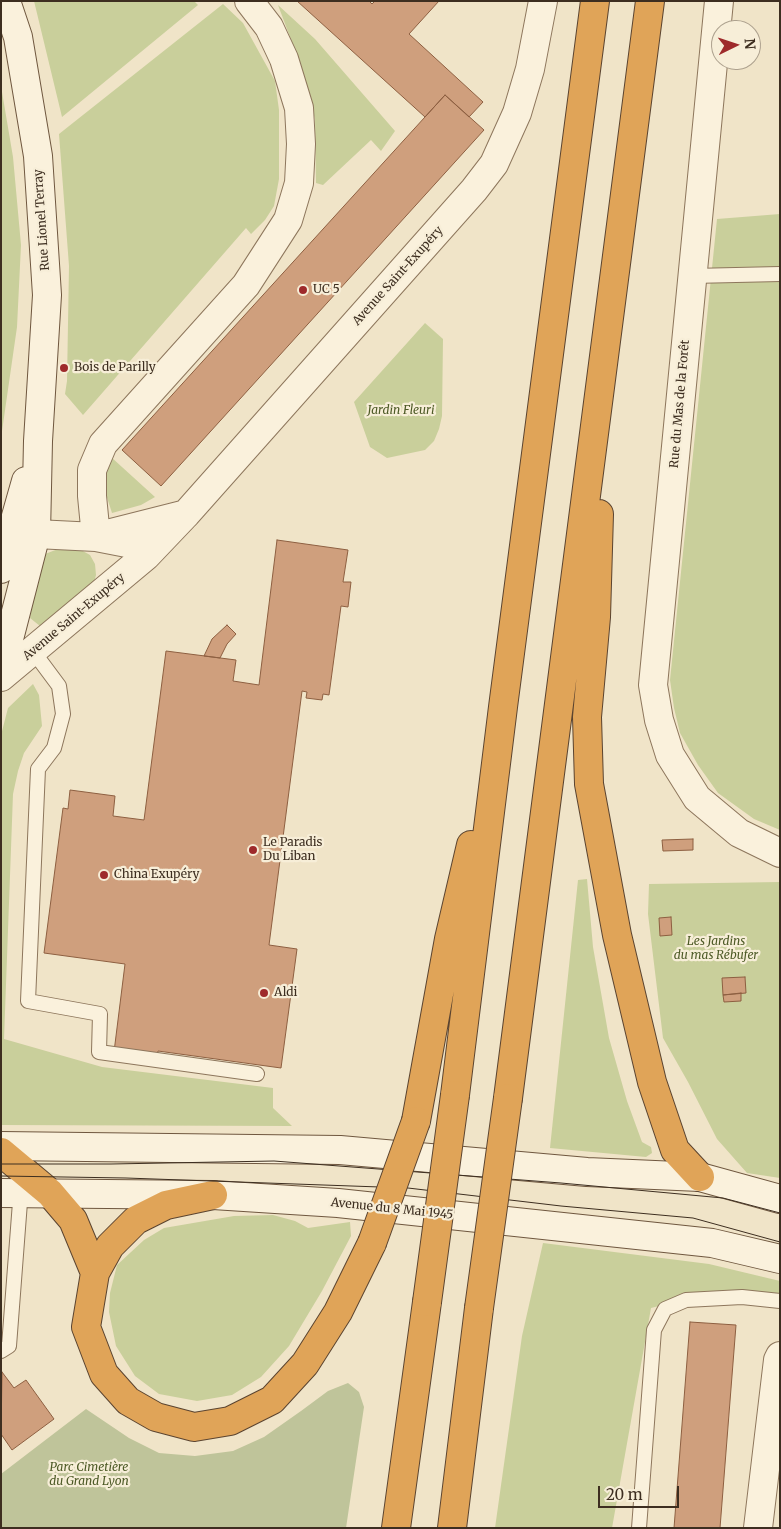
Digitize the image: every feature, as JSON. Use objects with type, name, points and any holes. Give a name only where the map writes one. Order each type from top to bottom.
[{"type":"highway","points":[[396,1528],[455,1095],[503,707],[595,1]]},
{"type":"highway","points":[[452,1528],[479,1308],[508,1098],[650,1]]},
{"type":"highway","points":[[606,342],[596,617],[587,717],[589,784],[617,935],[652,1082],[675,1150],[700,1177]]},
{"type":"highway","points":[[212,1195],[166,1205],[136,1220],[110,1246],[95,1274],[86,1327],[104,1374],[128,1402],[156,1417],[194,1427],[230,1421],[272,1400],[305,1364],[338,1312],[372,1243],[416,1121],[448,939],[503,707]]},
{"type":"highway","points":[[1,1152],[14,1185],[50,1193],[73,1220],[95,1274]]},
{"type":"street","name":"Rue Lionel Terray","points":[[1,670],[38,441],[47,295],[38,156],[18,37],[6,1]]},
{"type":"street","points":[[96,537],[92,496],[92,470],[103,444],[246,284],[288,220],[299,183],[301,144],[298,108],[284,59],[269,27],[249,1]]},
{"type":"street","name":"Avenue Saint-Exupéry","points":[[1,677],[146,556],[186,514],[474,190],[494,164],[517,113],[530,69],[543,1]]},
{"type":"street","name":"Rue du Mas de la Forêt","points":[[719,1],[653,685],[659,720],[670,754],[697,798],[739,833],[780,853]]},
{"type":"street","points":[[96,537],[186,514]]},
{"type":"street","name":"Rue Lionel Terray","points":[[1,569],[24,535]]},
{"type":"street","points":[[24,535],[96,537],[132,544],[146,556]]},
{"type":"street","points":[[1,1146],[340,1150],[587,1172],[700,1177],[780,1199]]},
{"type":"street","name":"Avenue du 8 Mai 1945","points":[[50,1193],[212,1195],[338,1203],[712,1243],[780,1259]]},
{"type":"street","points":[[758,1528],[780,1356]]},
{"type":"lane","points":[[692,276],[780,274]]},
{"type":"lane","points":[[33,651],[59,686],[63,714],[54,748],[38,769],[28,1001],[100,1014],[99,1052],[257,1074]]},
{"type":"lane","points":[[1,1351],[9,1346],[14,1185]]},
{"type":"lane","points":[[639,1528],[654,1330],[665,1309],[686,1300],[742,1297],[780,1301]]},
{"type":"green space","points":[[34,1],[194,1],[198,5],[62,117]]},
{"type":"green space","points":[[223,4],[243,23],[275,81],[279,110],[279,179],[274,206],[265,220],[251,234],[246,228],[83,415],[65,394],[67,381],[69,266],[59,134]]},
{"type":"green space","points":[[278,5],[315,39],[395,131],[381,151],[371,140],[323,185],[316,183],[315,119],[293,45]]},
{"type":"green space","points":[[1,86],[13,157],[21,245],[17,327],[1,438]]},
{"type":"green space","points":[[780,214],[780,830],[754,819],[718,793],[698,765],[680,733],[670,680],[717,219]]},
{"type":"green space","name":"Jardin Fleuri","points":[[425,323],[443,339],[442,416],[439,429],[434,441],[425,450],[387,458],[370,447],[354,402]]},
{"type":"green space","points":[[111,457],[155,497],[141,505],[112,513],[103,485],[103,473]]},
{"type":"green space","points":[[58,549],[81,550],[90,555],[95,564],[96,575],[93,586],[83,596],[40,626],[30,618],[40,556]]},
{"type":"green space","points":[[33,684],[39,695],[42,726],[24,753],[13,794],[4,1039],[102,1067],[273,1088],[273,1108],[292,1126],[1,1125],[1,735],[8,708]]},
{"type":"green space","points":[[587,879],[593,947],[609,1038],[627,1101],[642,1142],[651,1147],[652,1153],[646,1157],[550,1148],[578,880]]},
{"type":"green space","name":"Les Jardins du mas Rébufer","points":[[780,882],[780,1178],[747,1173],[717,1139],[663,1038],[648,914],[649,884]]},
{"type":"green space","points":[[273,1215],[295,1221],[308,1228],[350,1222],[351,1236],[322,1291],[289,1346],[261,1377],[232,1395],[197,1401],[159,1394],[135,1376],[116,1346],[109,1312],[110,1293],[117,1265],[144,1240],[164,1228],[234,1216]]},
{"type":"green space","points":[[543,1243],[709,1264],[780,1281],[780,1293],[714,1292],[651,1308],[612,1528],[495,1528],[522,1336]]},
{"type":"green space","name":"Parc Cimetière du Grand Lyon","points":[[348,1383],[359,1392],[364,1407],[346,1528],[1,1528],[1,1474],[86,1409],[129,1438],[159,1453],[195,1456],[233,1451],[264,1437],[328,1391]]},
{"type":"building","points":[[297,1],[369,1],[372,4],[375,1],[439,1],[409,34],[483,102],[469,117],[445,95],[425,117]]},
{"type":"building","name":"UC 5","points":[[445,95],[484,130],[161,486],[122,450]]},
{"type":"building","points":[[277,540],[348,550],[343,582],[351,582],[348,607],[341,606],[329,695],[323,694],[322,700],[306,698],[307,692],[302,691],[269,945],[297,949],[281,1068],[158,1051],[157,1057],[114,1052],[125,964],[44,953],[63,808],[68,809],[70,790],[115,796],[113,816],[144,820],[166,651],[236,660],[233,681],[259,685]]},
{"type":"building","points":[[227,625],[236,634],[227,644],[220,658],[204,656],[212,639]]},
{"type":"building","points":[[693,839],[693,850],[663,851],[662,840]]},
{"type":"building","points":[[671,917],[672,935],[660,936],[659,918]]},
{"type":"building","points":[[745,977],[746,993],[723,995],[722,978]]},
{"type":"building","points":[[741,993],[741,1001],[724,1002],[723,995]]},
{"type":"building","points":[[690,1322],[736,1325],[720,1528],[674,1528]]},
{"type":"building","points":[[2,1372],[14,1388],[26,1380],[54,1419],[12,1450],[1,1434]]},
{"type":"tram line","points":[[1,1164],[274,1161],[561,1183],[723,1198],[780,1213]]},
{"type":"tram line","points":[[1,1176],[126,1178],[408,1188],[561,1206],[693,1218],[780,1242]]},
{"type":"place","name":"UC 5","points":[[303,290]]},
{"type":"place","name":"Bois de Parilly","points":[[64,368]]},
{"type":"place","name":"Le Paradis Du Liban","points":[[253,850]]},
{"type":"place","name":"China Exupéry","points":[[104,875]]},
{"type":"place","name":"Aldi","points":[[264,993]]}]
